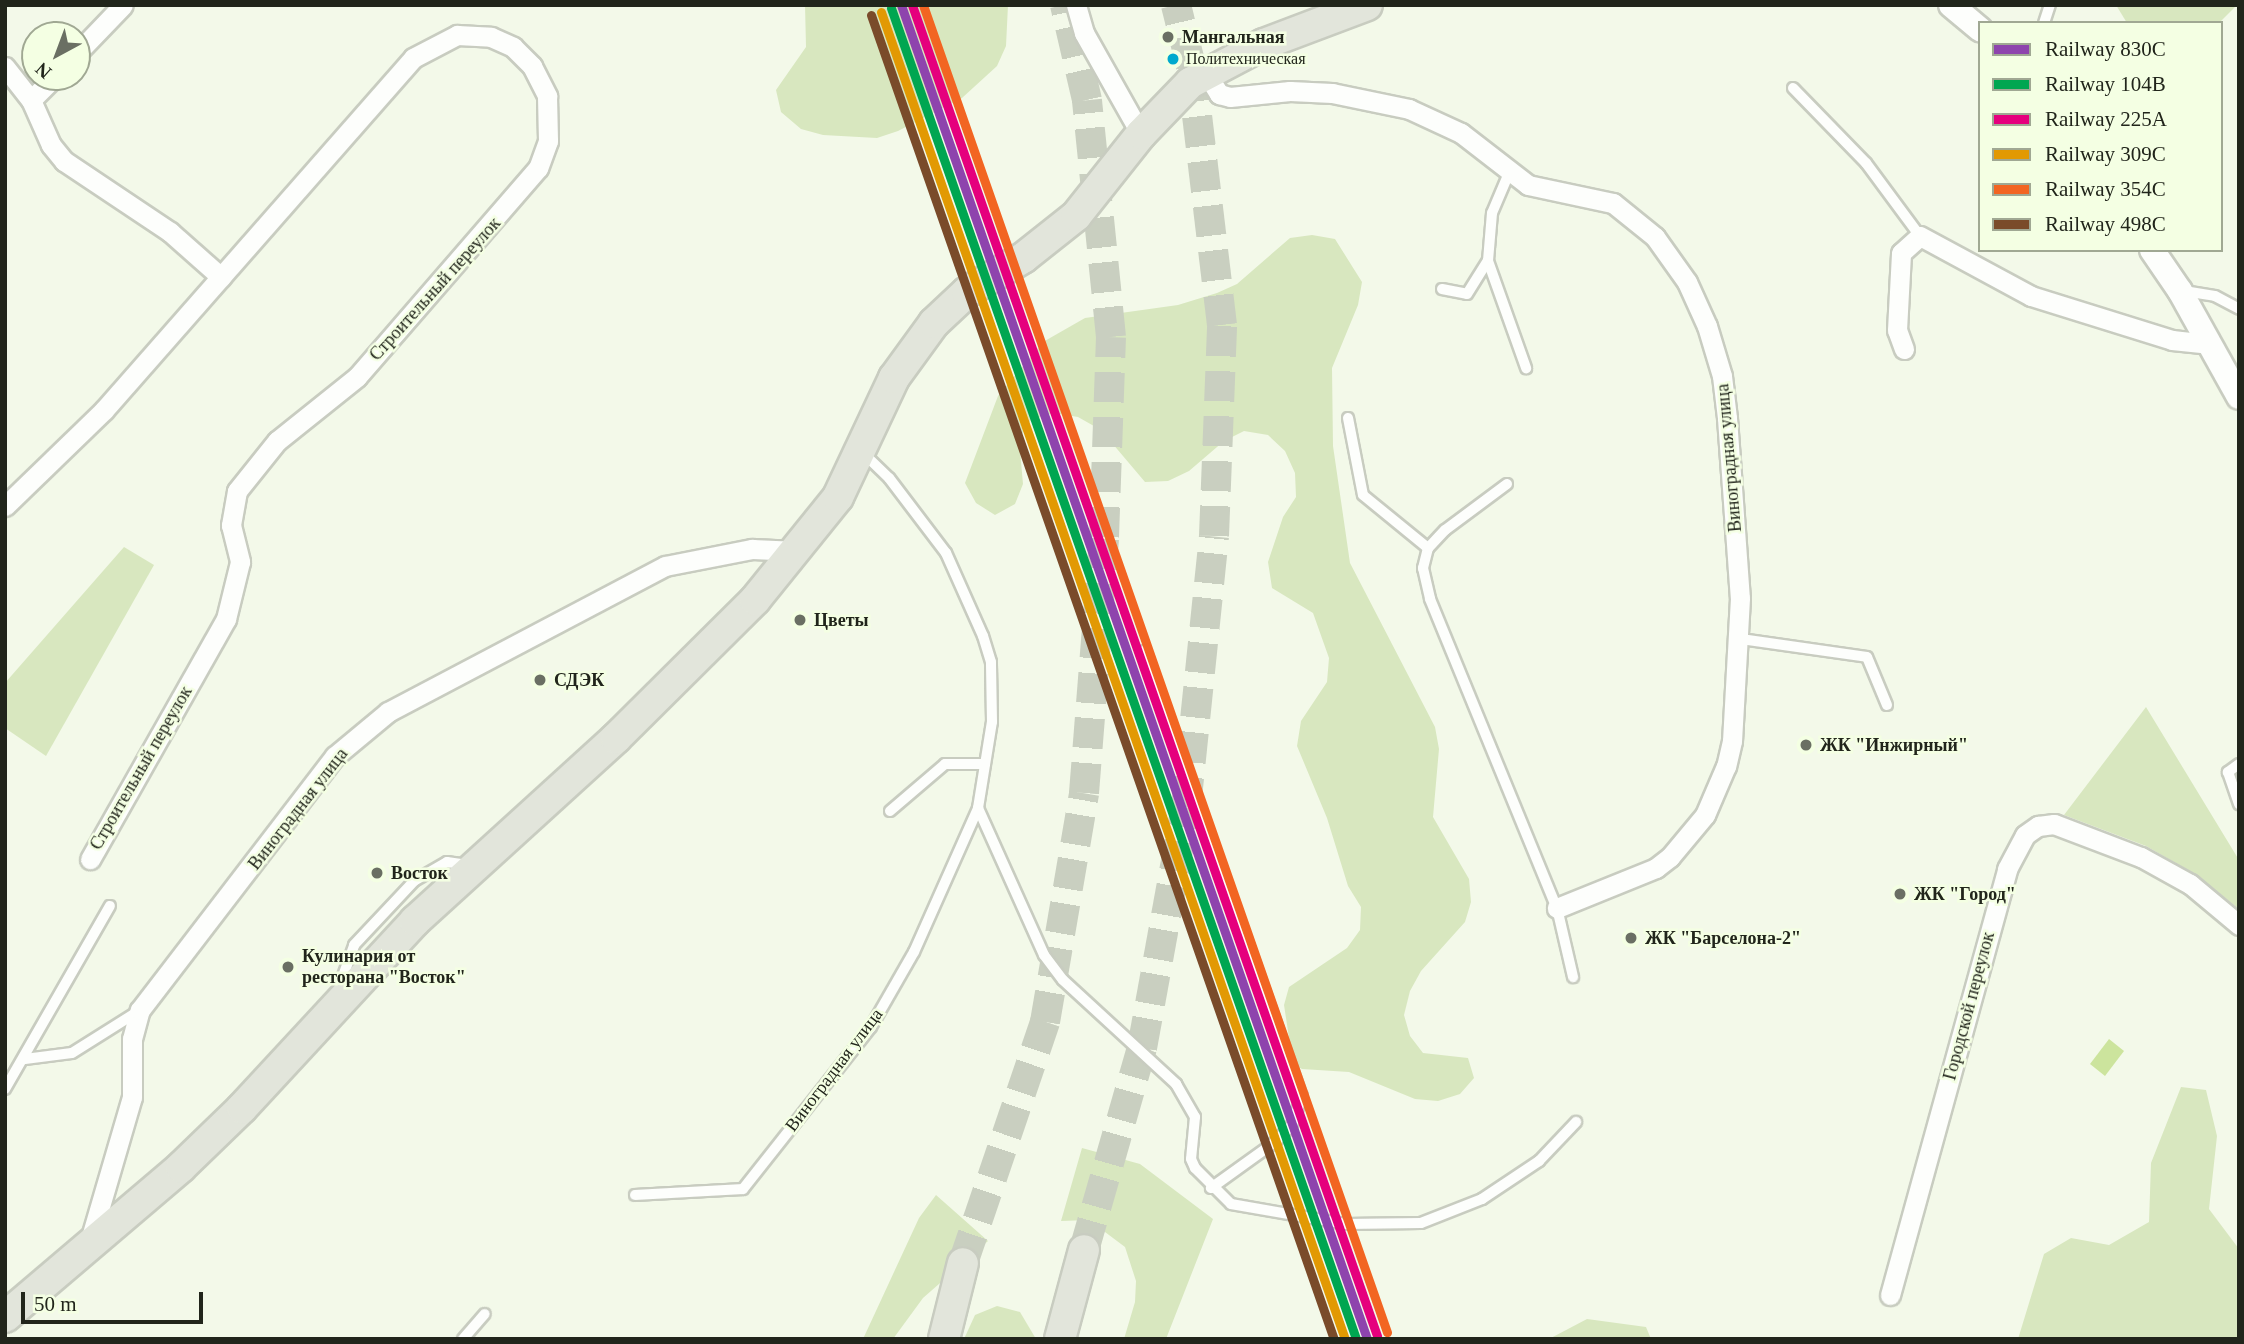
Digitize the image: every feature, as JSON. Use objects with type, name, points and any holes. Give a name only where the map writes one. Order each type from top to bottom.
[{"type":"main road","points":[[5,1317],[242,1108],[345,994],[475,867],[616,738],[798,551],[838,497],[863,453],[894,378],[934,323],[967,292],[1023,258],[1076,216],[1173,98],[1206,73],[1367,5]]},
{"type":"main road","points":[[1060,1339],[1084,1250]]},
{"type":"main road","points":[[944,1339],[963,1263]]},
{"type":"street","points":[[91,38],[123,5]]},
{"type":"street","points":[[1076,5],[1084,33],[1141,134]]},
{"type":"street","points":[[1951,5],[1978,27]]},
{"type":"street","name":"Строительный переулок","points":[[5,506],[104,410],[413,58],[457,35],[491,37],[513,47],[532,66],[547,96],[548,141],[538,168],[357,377],[278,440],[237,491],[231,526],[240,562],[226,620],[90,859]]},
{"type":"street","points":[[5,67],[31,100],[51,145],[64,161],[170,232],[221,277]]},
{"type":"street","name":"Виноградная улица","points":[[1206,73],[1219,93],[1230,97],[1290,91],[1332,93],[1409,109],[1461,133],[1509,173],[1550,192],[1613,203],[1655,237],[1686,282],[1707,326],[1722,376],[1741,639],[1732,741],[1718,793],[1705,814],[1657,868],[1557,908]]},
{"type":"street","points":[[31,100],[40,91]]},
{"type":"street","points":[[1905,349],[1897,330],[1901,253],[1920,236],[2031,296],[2172,341],[2211,344]]},
{"type":"street","points":[[2153,252],[2180,291],[2236,390]]},
{"type":"street","name":"Виноградная улица","points":[[89,1244],[132,1097],[132,1038],[140,1010],[335,757],[388,712],[666,566],[752,549],[798,551]]},
{"type":"street","name":"Городской переулок","points":[[1890,1295],[2007,869],[2025,835],[2054,824],[2141,857],[2190,884],[2239,925]]},
{"type":"lane","points":[[1793,88],[1866,163],[1920,236]]},
{"type":"lane","points":[[1509,173],[1492,213],[1488,261],[1526,369]]},
{"type":"lane","points":[[1442,289],[1467,294],[1488,261]]},
{"type":"lane","points":[[2180,291],[2215,296],[2239,309]]},
{"type":"lane","points":[[1348,418],[1363,495],[1428,548]]},
{"type":"lane","name":"Виноградная улица","points":[[635,1195],[743,1189],[871,1027],[914,952],[978,808],[992,722],[991,662],[967,594],[946,553],[889,478],[863,453]]},
{"type":"lane","points":[[1507,484],[1445,530],[1428,548],[1423,568],[1430,598],[1557,908],[1573,977]]},
{"type":"lane","points":[[1741,639],[1867,657],[1887,705]]},
{"type":"lane","points":[[1144,651],[1302,1097],[1292,1125],[1275,1142],[1211,1188]]},
{"type":"lane","points":[[890,811],[945,764],[985,764]]},
{"type":"lane","points":[[2239,764],[2228,772],[2239,804]]},
{"type":"lane","points":[[978,808],[1044,955],[1063,980],[1177,1084],[1189,1101],[1195,1117],[1191,1159],[1211,1188],[1231,1204],[1252,1211],[1346,1224],[1421,1223],[1482,1199],[1539,1161],[1576,1122]]},
{"type":"lane","points":[[5,1089],[25,1059],[110,906]]},
{"type":"lane","points":[[25,1059],[72,1054],[140,1010]]},
{"type":"lane","points":[[463,1339],[485,1314]]},
{"type":"shaded area","points":[[805,5],[1008,5],[1006,46],[997,66],[962,98],[898,131],[877,138],[823,135],[801,129],[781,112],[776,90],[806,47]]},
{"type":"shaded area","points":[[2116,5],[2237,5],[2221,21],[2126,21]]},
{"type":"shaded area","points":[[1312,235],[1335,239],[1362,282],[1358,305],[1332,368],[1333,446],[1350,563],[1435,727],[1439,749],[1433,817],[1469,879],[1471,902],[1465,922],[1421,971],[1410,991],[1404,1015],[1410,1036],[1423,1053],[1468,1058],[1474,1078],[1460,1094],[1438,1101],[1415,1099],[1349,1072],[1302,1069],[1293,1064],[1284,1005],[1289,987],[1347,948],[1360,930],[1361,907],[1348,886],[1327,818],[1297,746],[1301,721],[1327,682],[1329,658],[1313,613],[1272,588],[1268,562],[1283,517],[1296,497],[1295,473],[1285,451],[1268,435],[1244,431],[1224,441],[1189,471],[1168,481],[1145,482],[1101,430],[1078,417],[1054,413],[1031,420],[1019,439],[1023,484],[1015,504],[995,515],[976,503],[965,483],[998,396],[1043,342],[1085,318],[1178,305],[1217,293],[1237,284],[1290,238]]},
{"type":"shaded area","points":[[124,547],[154,565],[46,756],[5,728],[5,683]]},
{"type":"shaded area","points":[[2146,707],[2239,860],[2239,909],[2195,874],[2146,846],[2064,815]]},
{"type":"shaded area","points":[[2109,1039],[2124,1051],[2105,1076],[2090,1064]]},
{"type":"shaded area","points":[[2181,1087],[2206,1090],[2217,1136],[2209,1209],[2239,1249],[2239,1339],[2018,1339],[2044,1254],[2071,1238],[2109,1245],[2149,1222],[2151,1163]]},
{"type":"shaded area","points":[[1082,1148],[1140,1164],[1213,1219],[1166,1339],[1124,1339],[1135,1302],[1136,1281],[1125,1247],[1089,1220],[1061,1221]]},
{"type":"shaded area","points":[[936,1195],[988,1241],[923,1298],[893,1339],[863,1339],[919,1218]]},
{"type":"shaded area","points":[[997,1306],[1020,1312],[1036,1339],[964,1339],[975,1315]]},
{"type":"shaded area","points":[[1587,1319],[1646,1327],[1651,1339],[1549,1339]]},
{"type":"tunnel","points":[[963,1263],[1045,1022],[1084,793],[1104,537],[1111,337],[1087,100],[1065,5]]},
{"type":"tunnel","points":[[1084,1250],[1142,1048],[1186,807],[1214,536],[1222,325],[1191,66],[1176,5]]},
{"type":"rail line","name":"830С","points":[[901,5],[1367,1339]]},
{"type":"rail line","name":"225А","points":[[912,5],[1377,1336]]},
{"type":"rail line","name":"354С","points":[[923,5],[1387,1332]]},
{"type":"rail line","name":"104В","points":[[891,8],[1356,1339]]},
{"type":"rail line","name":"309С","points":[[881,12],[1345,1339]]},
{"type":"rail line","name":"498С","points":[[871,15],[1334,1339]]},
{"type":"place","name":"Мангальная","points":[[1168,37]]},
{"type":"place","name":"Политехническая","points":[[1173,59]]},
{"type":"place","name":"Цветы","points":[[800,620]]},
{"type":"place","name":"СДЭК","points":[[540,680]]},
{"type":"place","name":"ЖК \"Инжирный\"","points":[[1806,745]]},
{"type":"place","name":"Восток","points":[[377,873]]},
{"type":"place","name":"ЖК \"Город\"","points":[[1900,894]]},
{"type":"place","name":"ЖК \"Барселона-2\"","points":[[1631,938]]},
{"type":"place","name":"Кулинария от ресторана \"Восток\"","points":[[288,967]]}]
